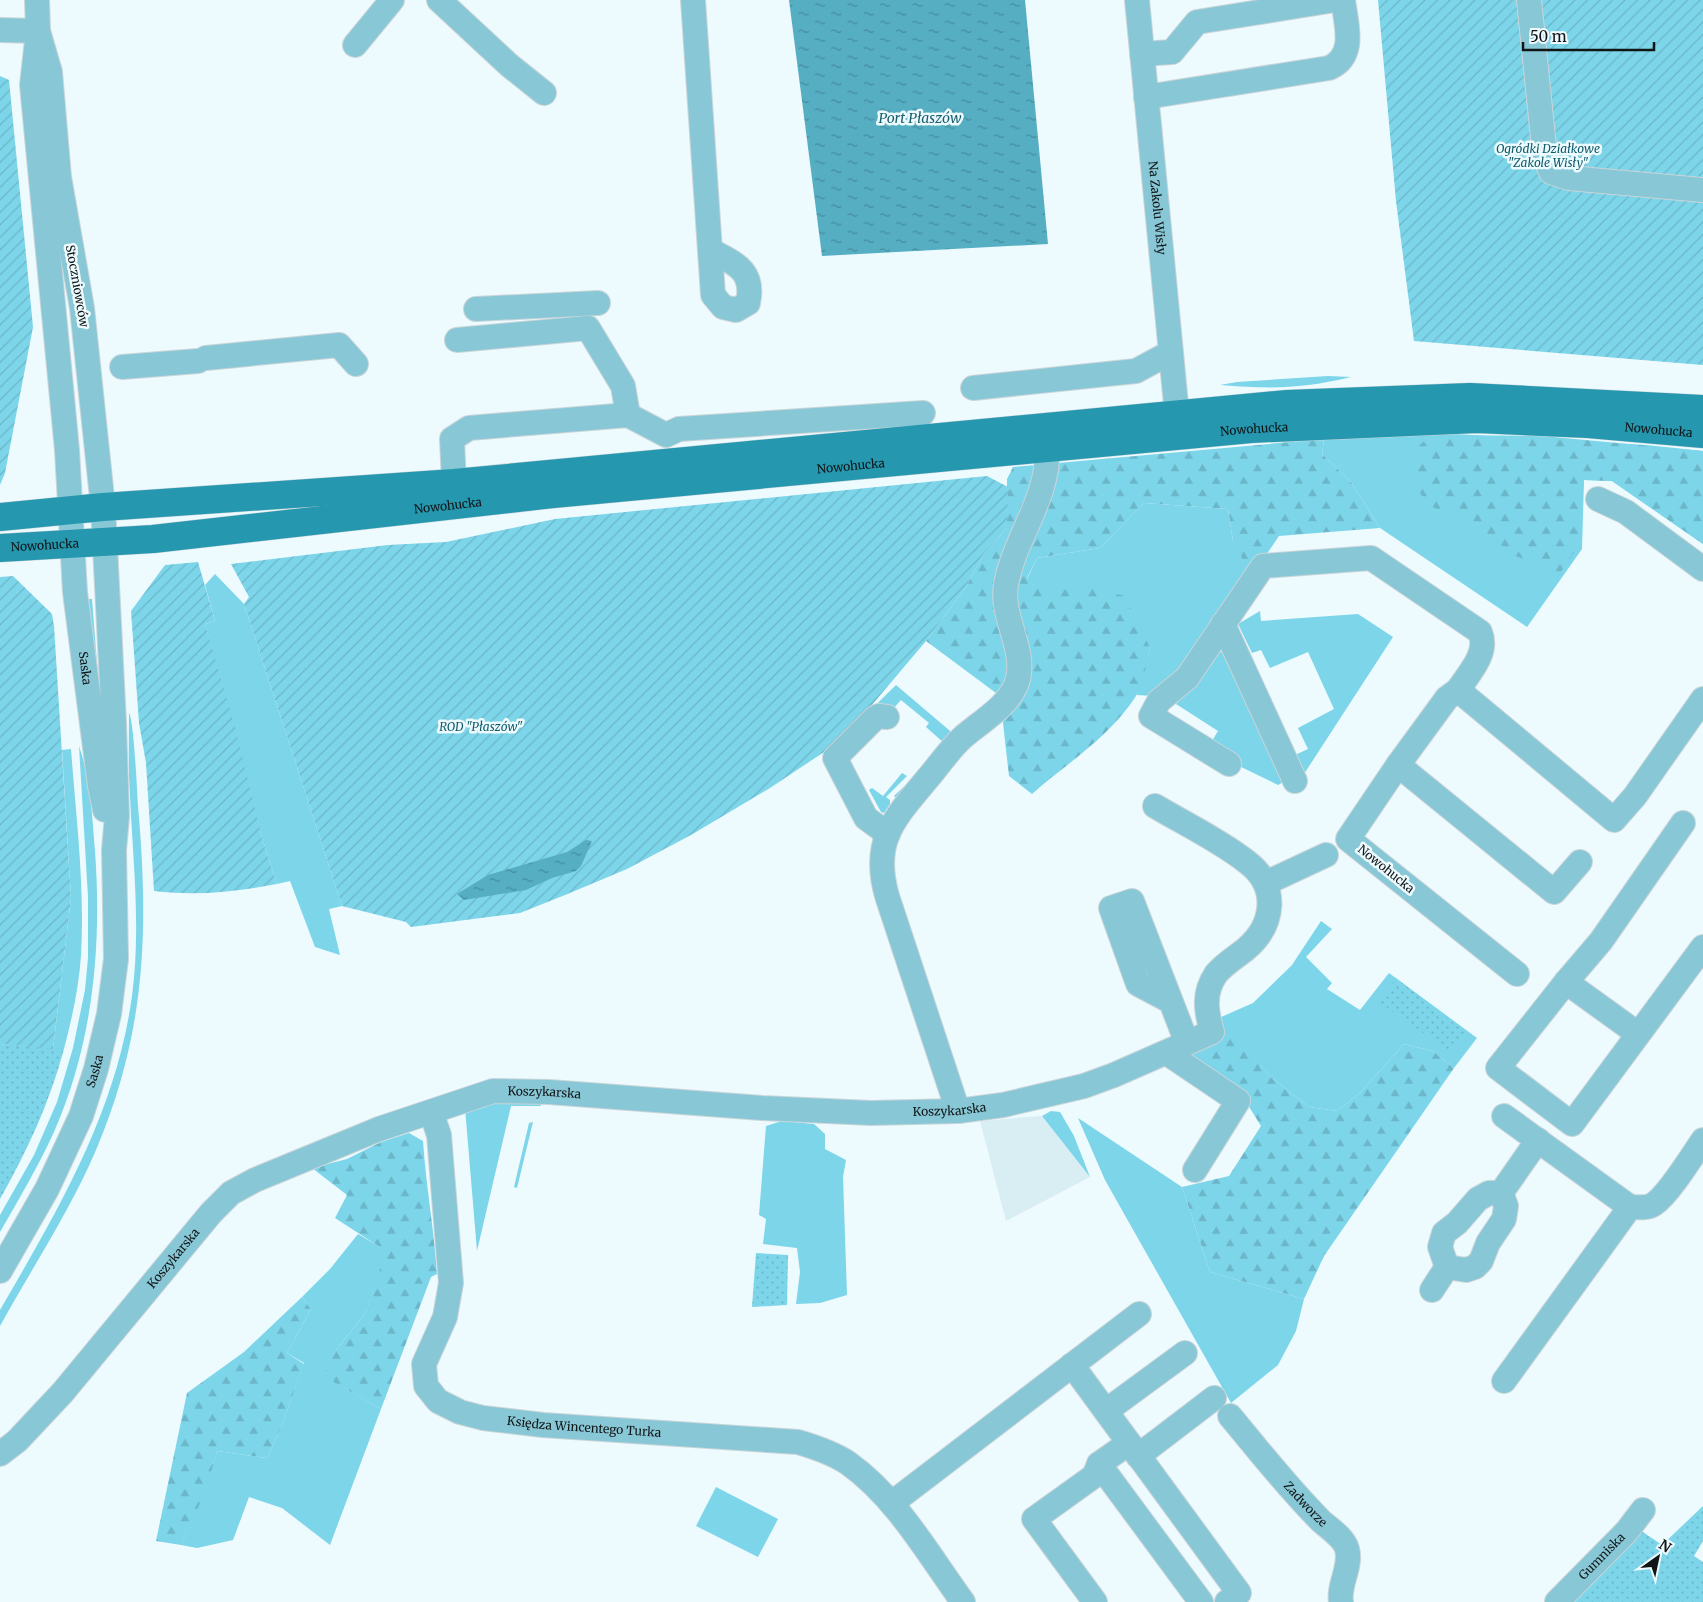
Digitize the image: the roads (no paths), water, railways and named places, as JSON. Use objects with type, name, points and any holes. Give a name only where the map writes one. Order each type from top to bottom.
[{"type":"main road","name":"Nowohucka","points":[[0,517],[103,507],[454,484],[1287,404],[1470,397],[1703,409]]},
{"type":"main road","name":"Nowohucka","points":[[0,548],[105,543],[553,494],[1251,429],[1477,418],[1588,424],[1703,434]]},
{"type":"street","name":"Stoczniowców","points":[[37,0],[38,31],[32,85],[67,450],[71,545]]},
{"type":"street","points":[[355,45],[392,0]]},
{"type":"street","points":[[439,0],[509,65],[544,93]]},
{"type":"street","points":[[693,0],[710,250]]},
{"type":"street","name":"Na Zakolu Wisły","points":[[1137,0],[1177,415]]},
{"type":"street","points":[[1142,54],[1172,52],[1197,22],[1335,0]]},
{"type":"street","points":[[1146,98],[1329,68],[1337,65],[1346,53],[1348,45],[1343,0]]},
{"type":"street","points":[[1529,0],[1545,157],[1551,172],[1569,178],[1703,190]]},
{"type":"street","points":[[0,30],[38,31]]},
{"type":"street","name":"Stoczniowców","points":[[38,31],[50,72],[59,177],[82,308],[103,507],[105,543]]},
{"type":"street","points":[[476,309],[598,303]]},
{"type":"street","points":[[457,340],[588,328],[623,386],[628,415]]},
{"type":"street","points":[[122,367],[339,345],[356,364]]},
{"type":"street","points":[[973,388],[1136,371],[1162,356],[1171,356]]},
{"type":"street","points":[[454,484],[452,439],[469,428],[628,415],[666,435],[679,429],[922,413]]},
{"type":"street","points":[[958,1111],[883,882],[883,854],[889,829],[906,806],[960,739],[998,708],[1016,685],[1019,670],[1018,656],[1006,613],[1005,586],[1046,477],[1047,448]]},
{"type":"street","points":[[1598,499],[1626,512],[1703,569]]},
{"type":"street","name":"Saska","points":[[0,1272],[61,1162],[78,1123],[96,1069],[110,1014],[116,959],[114,850],[116,816],[114,723],[105,543]]},
{"type":"street","name":"Saska","points":[[71,545],[75,592],[100,786],[114,850]]},
{"type":"street","name":"Nowohucka","points":[[1223,624],[1263,566],[1371,558],[1480,632],[1484,641],[1483,650],[1458,690],[1447,698],[1398,765],[1348,839],[1517,974]]},
{"type":"street","points":[[1223,624],[1187,678],[1159,701],[1151,716],[1229,764]]},
{"type":"street","points":[[1223,624],[1295,781]]},
{"type":"street","points":[[1458,690],[1614,820],[1635,796],[1703,698]]},
{"type":"street","points":[[887,717],[879,716],[875,718],[835,758],[866,818],[889,829]]},
{"type":"street","points":[[1398,765],[1554,892],[1580,862]]},
{"type":"street","points":[[865,780],[860,786],[874,813],[889,829]]},
{"type":"street","points":[[1156,806],[1248,862],[1266,883],[1326,855]]},
{"type":"street","points":[[1683,823],[1601,940],[1498,1068],[1572,1124],[1703,946]]},
{"type":"street","name":"Koszykarska","points":[[0,1454],[17,1441],[63,1392],[212,1213],[231,1193],[255,1180],[379,1129],[493,1091],[871,1113],[958,1111],[1003,1105],[1061,1093],[1114,1075],[1212,1032],[1205,1005],[1209,989],[1216,974],[1260,936],[1268,918],[1270,900],[1266,883]]},
{"type":"street","points":[[1566,982],[1638,1034]]},
{"type":"street","points":[[1170,1002],[1177,1048],[1238,1101],[1195,1170]]},
{"type":"street","name":"Księdza Wincentego Turka","points":[[431,1112],[439,1135],[451,1283],[446,1317],[424,1364],[426,1386],[438,1401],[460,1412],[483,1418],[543,1425],[798,1442],[818,1448],[848,1463],[892,1503],[963,1602]]},
{"type":"street","points":[[1504,1116],[1630,1207],[1642,1208],[1654,1204],[1672,1184],[1703,1140]]},
{"type":"street","points":[[1501,1193],[1538,1140]]},
{"type":"street","points":[[1447,1267],[1440,1248],[1444,1233],[1457,1223],[1478,1199],[1489,1193],[1501,1193]]},
{"type":"street","points":[[1447,1267],[1466,1270],[1475,1267],[1481,1261],[1488,1243],[1504,1219],[1506,1206],[1501,1193]]},
{"type":"street","points":[[1504,1381],[1630,1207]]},
{"type":"street","points":[[1432,1290],[1447,1267]]},
{"type":"street","points":[[892,1503],[1139,1314]]},
{"type":"street","points":[[1106,1411],[1185,1353]]},
{"type":"street","points":[[1072,1365],[1239,1593],[1227,1602]]},
{"type":"street","points":[[1095,1602],[1034,1520],[1094,1476],[1099,1464],[1134,1449],[1214,1398]]},
{"type":"street","name":"Zadworze","points":[[1230,1416],[1296,1496],[1347,1548],[1348,1558],[1340,1594],[1341,1602]]},
{"type":"street","points":[[1099,1464],[1201,1602]]},
{"type":"street","name":"Gumniska","points":[[1557,1602],[1622,1537],[1643,1510]]},
{"type":"water","name":"Port Płaszów","points":[[789,0],[1025,0],[1048,244],[822,256]]},
{"type":"water","points":[[586,840],[592,841],[581,866],[576,871],[552,878],[526,890],[464,900],[457,894],[488,875],[567,852]]},
{"type":"park label","name":"Ogródki Działkowe \"Zakole Wisły\"","points":[[1548,156]]},
{"type":"park label","name":"ROD \"Płaszów\"","points":[[481,727]]}]
